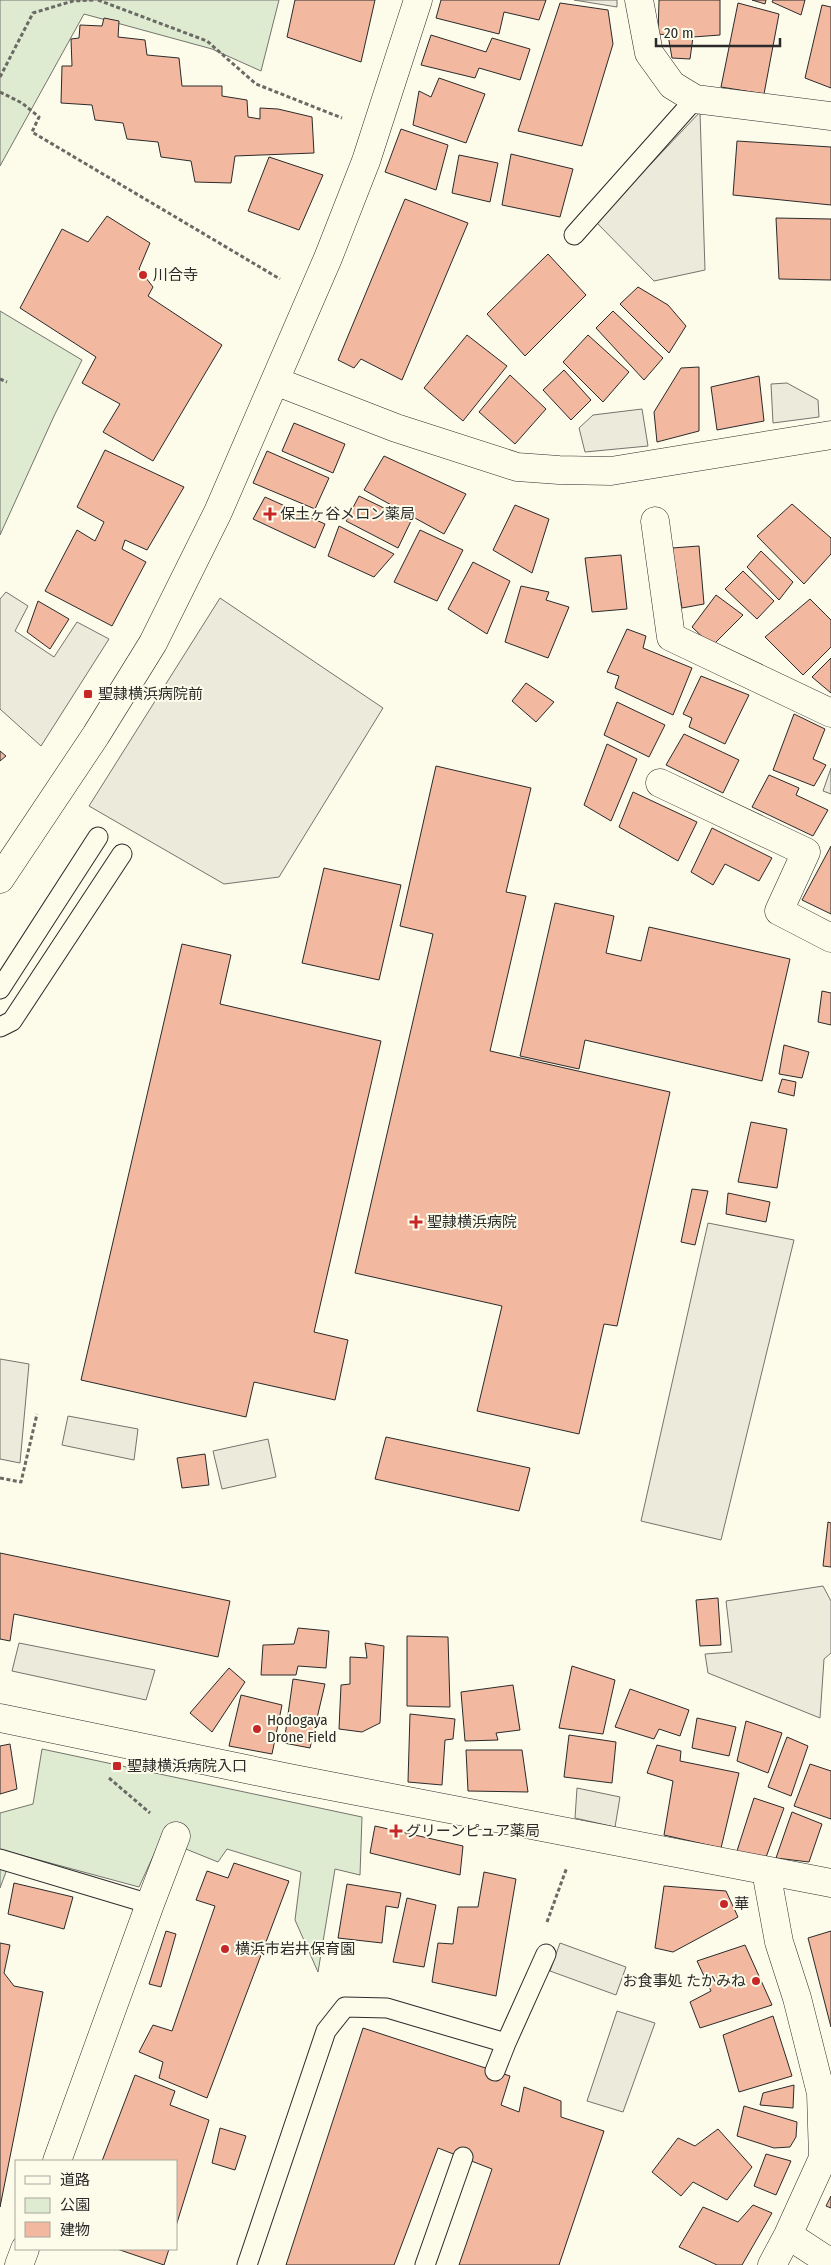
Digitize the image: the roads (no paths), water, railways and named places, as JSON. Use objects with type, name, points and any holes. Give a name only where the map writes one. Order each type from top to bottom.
[{"type":"street","points":[[0,879],[96,735],[153,643],[218,512],[311,297],[363,170],[418,0]]},
{"type":"street","points":[[639,0],[649,52],[672,85],[695,99],[831,116]]},
{"type":"street","points":[[275,381],[396,428],[517,467],[559,470],[611,470],[831,435]]},
{"type":"street","points":[[655,521],[671,637],[831,713]]},
{"type":"street","points":[[660,783],[806,852],[779,911],[831,938]]},
{"type":"street","points":[[3,1721],[831,1883]]},
{"type":"street","points":[[57,2160],[176,1836]]},
{"type":"street","points":[[766,1871],[779,1942],[797,1998],[822,2093],[827,2160],[772,2265]]},
{"type":"street","points":[[788,2235],[831,2263]]},
{"type":"street","points":[[19,2265],[25,2250]]},
{"type":"lane","points":[[574,235],[695,99]]},
{"type":"lane","points":[[0,990],[98,837]]},
{"type":"lane","points":[[0,1027],[12,1021],[122,854]]},
{"type":"lane","points":[[0,1859],[150,1904]]},
{"type":"lane","points":[[494,2071],[546,1954]]},
{"type":"lane","points":[[247,2265],[326,2031],[345,2006],[387,2008],[506,2043]]},
{"type":"lane","points":[[425,2265],[462,2157]]},
{"type":"place","name":"川合寺","points":[[143,275]]},
{"type":"place","name":"保土ヶ谷メロン薬局","points":[[270,514]]},
{"type":"place","name":"聖隷横浜病院前","points":[[88,694]]},
{"type":"place","name":"聖隷横浜病院","points":[[416,1222]]},
{"type":"place","name":"Hodogaya Drone Field","points":[[257,1729]]},
{"type":"place","name":"聖隷横浜病院入口","points":[[117,1766]]},
{"type":"place","name":"グリーンピュア薬局","points":[[396,1831]]},
{"type":"place","name":"華","points":[[724,1904]]},
{"type":"place","name":"横浜市岩井保育園","points":[[225,1949]]},
{"type":"place","name":"お食事処 たかみね","points":[[756,1981]]}]
